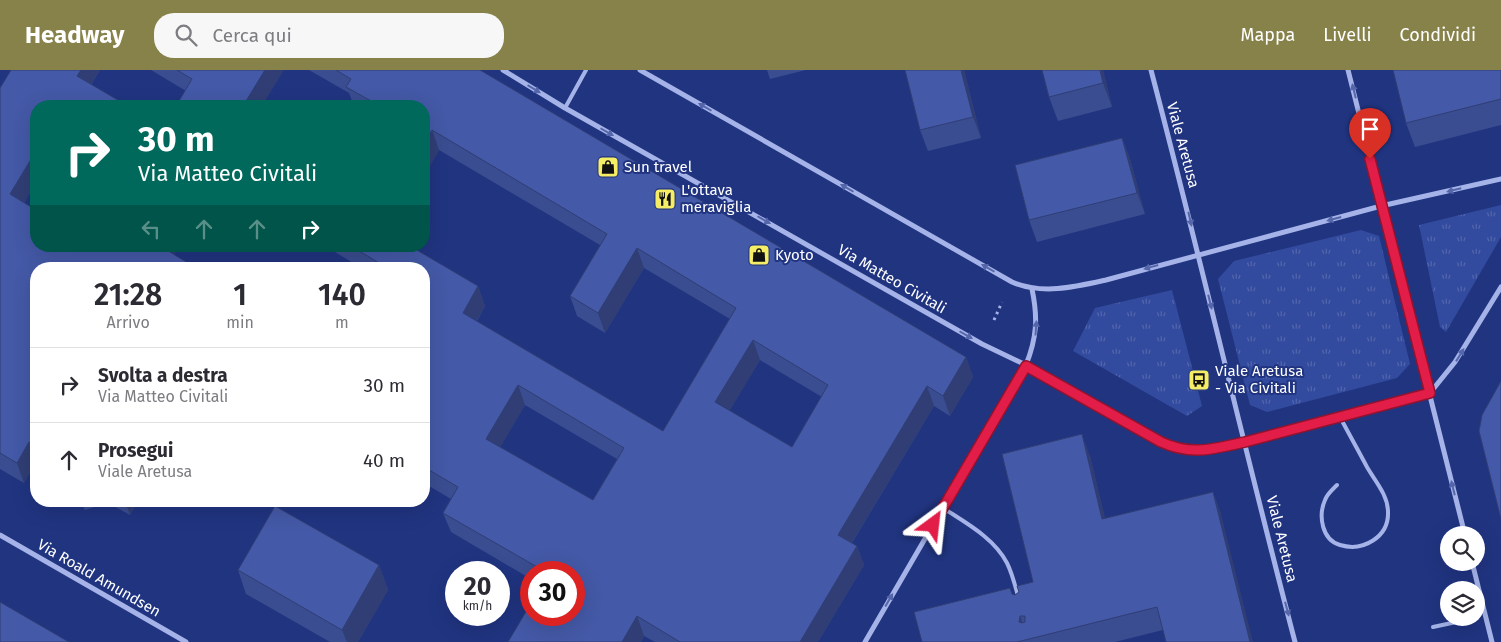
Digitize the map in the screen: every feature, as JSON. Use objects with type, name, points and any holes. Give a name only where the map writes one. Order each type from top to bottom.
[{"type":"street","name":"Via Matteo Civitali","points":[[503,70],[565,108],[982,344],[1026,366],[1174,448],[1196,450],[1245,442]]},
{"type":"street","points":[[640,70],[1012,282],[1032,289],[1075,287],[1106,280],[1381,206],[1501,179]]},
{"type":"street","name":"Viale Aretusa","points":[[1151,70],[1295,642]]},
{"type":"street","points":[[1348,70],[1463,526]]},
{"type":"street","points":[[1245,442],[1430,393],[1455,362],[1501,287]]},
{"type":"street","points":[[864,642],[1026,366],[1037,326],[1032,289]]},
{"type":"street","name":"Via Roald Amundsen","points":[[0,535],[186,642]]},
{"type":"street","points":[[1485,615],[1492,642]]},
{"type":"lane","points":[[565,108],[586,70]]},
{"type":"lane","points":[[1337,486],[1325,499],[1322,510],[1322,521],[1326,535],[1340,545],[1348,546],[1369,543],[1379,537],[1385,530],[1388,520],[1387,504],[1380,486],[1340,417]]},
{"type":"lane","points":[[943,508],[975,529],[998,548],[1008,564],[1019,599]]},
{"type":"lane","points":[[1434,627],[1440,626]]},
{"type":"path","points":[[994,320],[1006,296]]},
{"type":"green space","points":[[1501,205],[1501,237],[1446,332],[1440,327],[1419,225]]},
{"type":"green space","points":[[1361,230],[1379,236],[1410,364],[1397,378],[1267,412],[1250,405],[1218,279],[1234,261]]},
{"type":"green space","points":[[1172,290],[1202,406],[1187,416],[1073,351],[1095,308]]},
{"type":"building","points":[[11,70],[81,70],[77,76],[118,100],[30,100],[30,161],[10,194],[30,206],[30,252],[170,252],[186,262],[30,262],[30,443],[17,463],[0,453],[0,88]]},
{"type":"building","points":[[177,70],[265,70],[247,100],[180,100],[192,79]]},
{"type":"building","points":[[336,70],[480,70],[966,357],[943,396],[927,386],[838,535],[857,546],[800,642],[680,642],[637,616],[622,642],[508,642],[520,622],[520,626],[585,626],[585,561],[527,561],[443,513],[458,487],[430,471],[430,262],[377,262],[361,252],[420,252],[478,286],[463,313],[663,431],[736,308],[637,248],[598,313],[570,296],[607,234],[432,130],[430,134],[430,100],[369,100],[346,87],[351,79]],"holes":[[[753,340],[828,385],[792,447],[715,402]],[[518,385],[624,448],[593,500],[486,439]]]},
{"type":"building","points":[[905,70],[961,70],[973,117],[920,130]]},
{"type":"building","points":[[1042,70],[1100,70],[1103,83],[1049,97]]},
{"type":"building","points":[[1393,70],[1501,70],[1501,99],[1406,123]]},
{"type":"building","points":[[1122,138],[1137,193],[1029,220],[1015,165]]},
{"type":"building","points":[[1501,381],[1501,519],[1479,431],[1482,415]]},
{"type":"building","points":[[1082,434],[1102,519],[1213,492],[1250,642],[1166,642],[1157,607],[1017,642],[922,642],[914,612],[1010,588],[1012,594],[1015,595],[1019,592],[1017,586],[1033,582],[1002,454]],"holes":[[[1020,616],[1025,616],[1025,622],[1019,622]]]},
{"type":"building","points":[[274,507],[379,565],[342,630],[238,570]]},
{"type":"building","points":[[0,602],[69,642],[0,642]]},
{"type":"place","name":"Sun travel","points":[[608,167]]},
{"type":"place","name":"L'ottava meraviglia","points":[[665,199]]},
{"type":"place","name":"Kyoto","points":[[759,255]]},
{"type":"place","name":"Viale Aretusa - Via Civitali","points":[[1199,380]]},
{"type":"route","points":[[933,525],[1006,397],[1026,366],[1161,442],[1174,448],[1186,450],[1215,448],[1245,442],[1430,393],[1370,159]]}]
